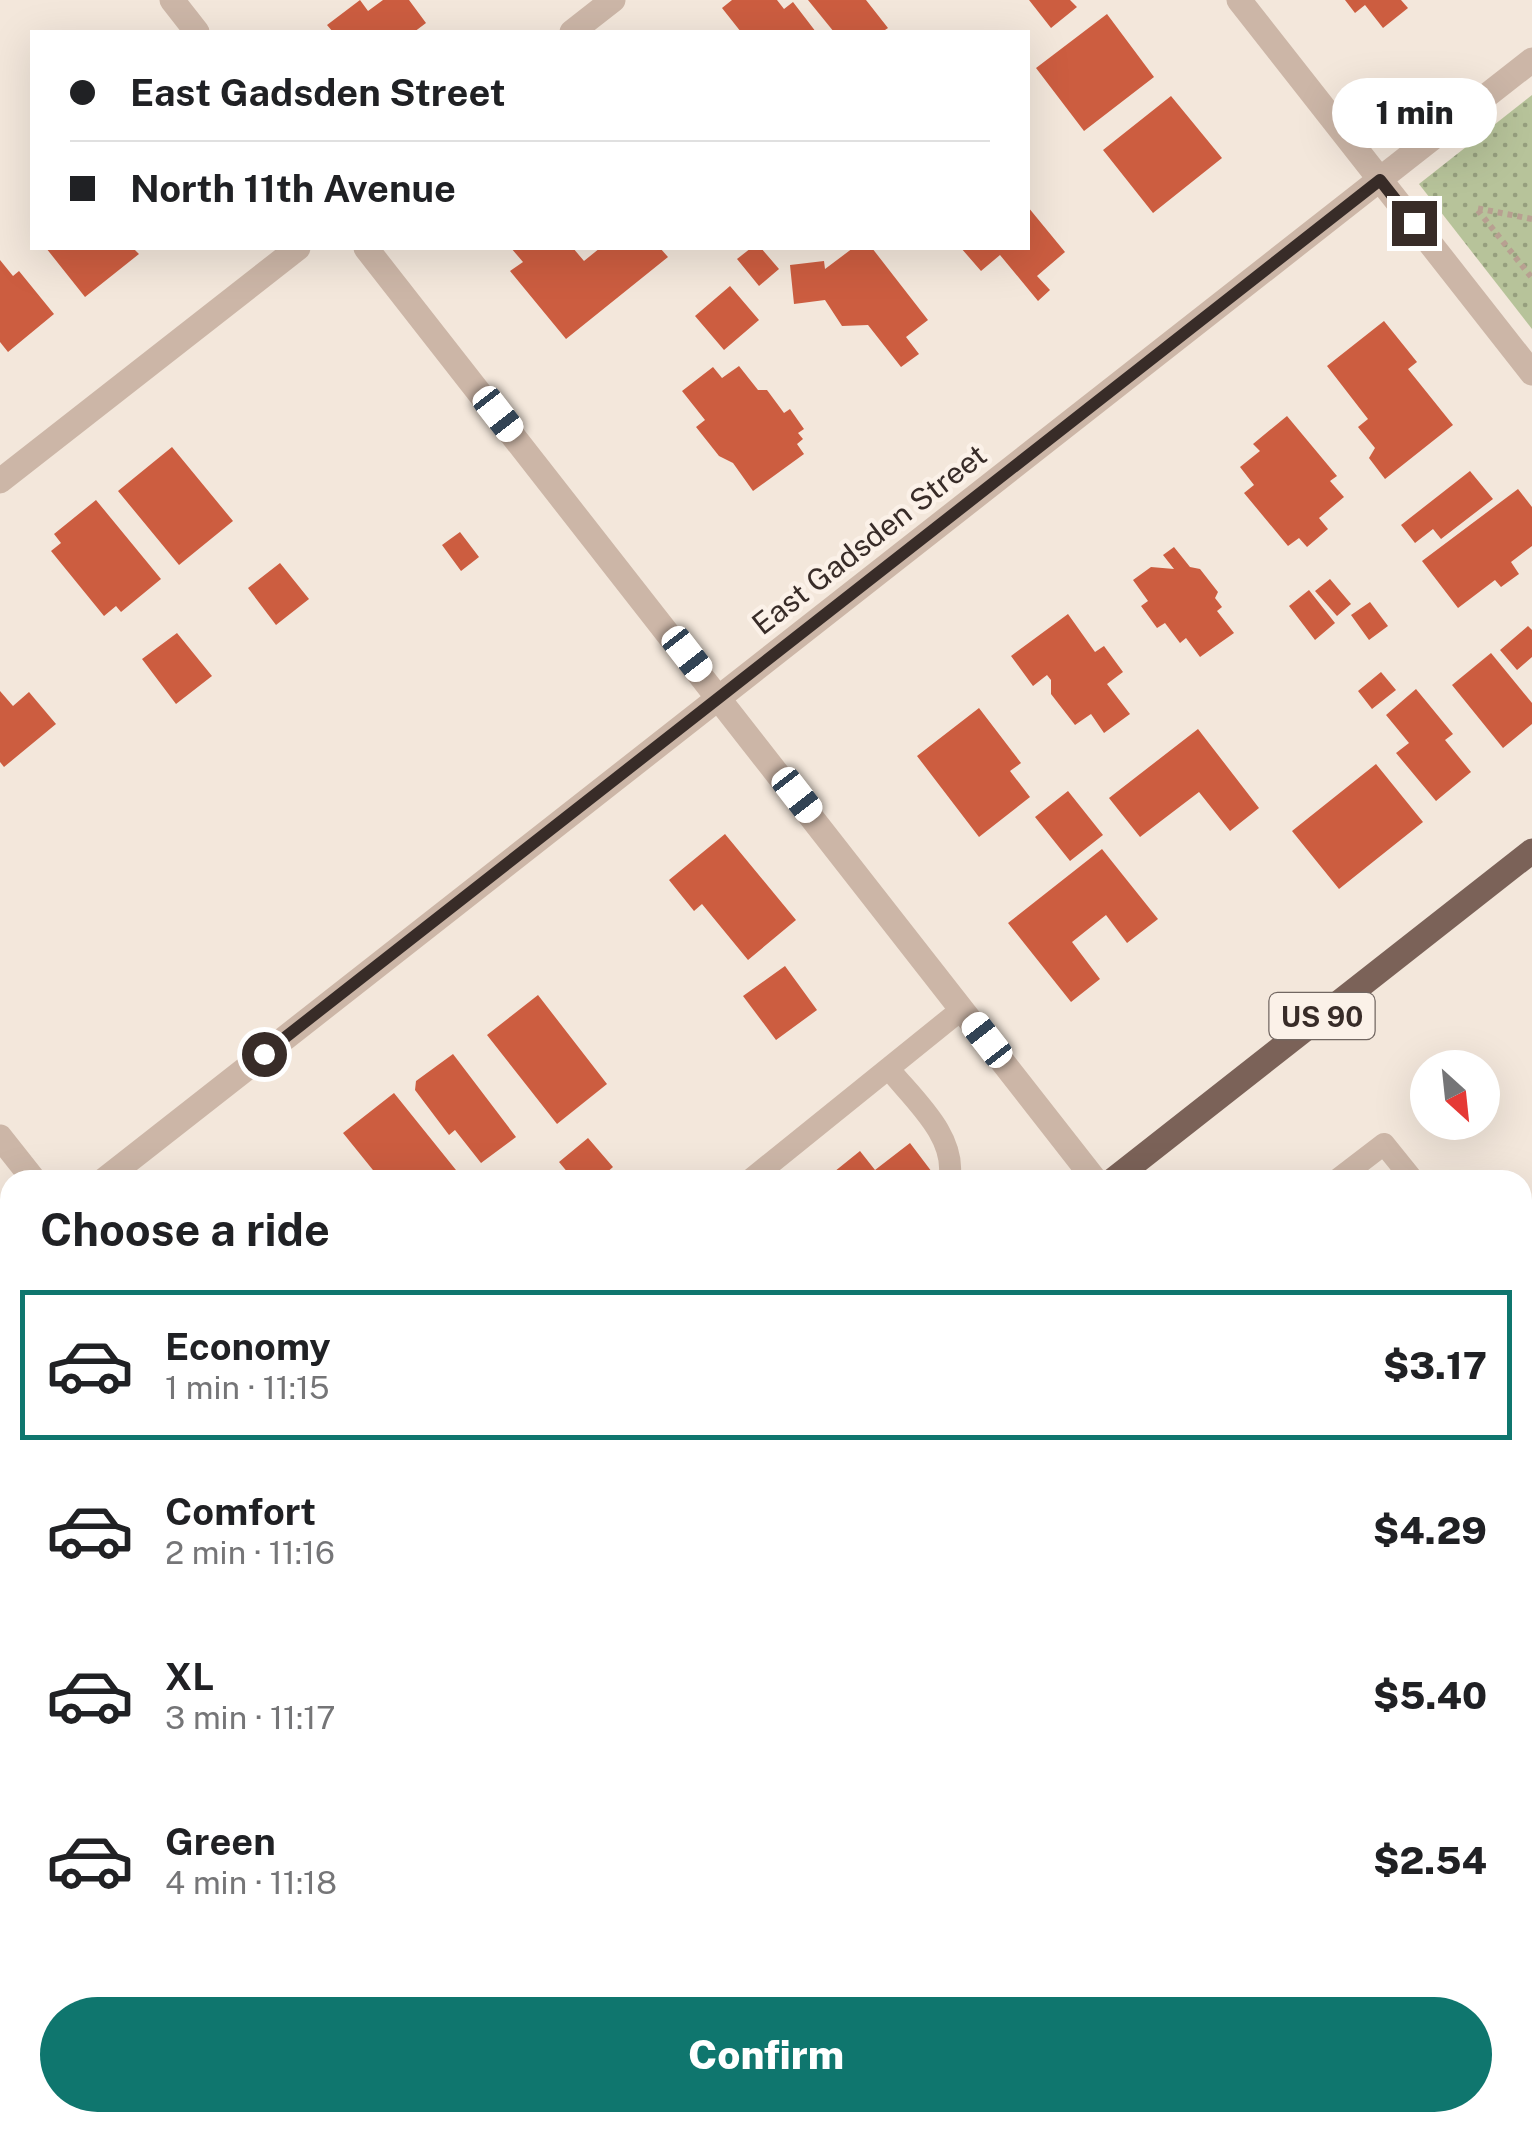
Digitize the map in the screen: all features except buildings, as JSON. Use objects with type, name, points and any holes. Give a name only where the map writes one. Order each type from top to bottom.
[{"type":"main road","name":"US 90","points":[[1126,1170],[1532,852]]},
{"type":"street","points":[[172,0],[196,30]]},
{"type":"street","points":[[575,30],[613,0]]},
{"type":"street","points":[[1239,0],[1532,374]]},
{"type":"street","name":"East Gadsden Street","points":[[117,1170],[1532,60]]},
{"type":"street","points":[[0,482],[295,250]]},
{"type":"street","points":[[368,250],[1087,1170]]},
{"type":"street","points":[[0,1136],[26,1170]]},
{"type":"lane","points":[[762,1170],[962,1009]]},
{"type":"lane","points":[[888,1068],[944,1138],[951,1170]]},
{"type":"lane","points":[[1350,1170],[1384,1144],[1405,1170]]},
{"type":"path","points":[[1532,219],[1476,208],[1532,278]]},
{"type":"green space","points":[[1532,95],[1532,329],[1419,184]]},
{"type":"route","points":[[264,1054],[1380,180],[1414,223]]}]
